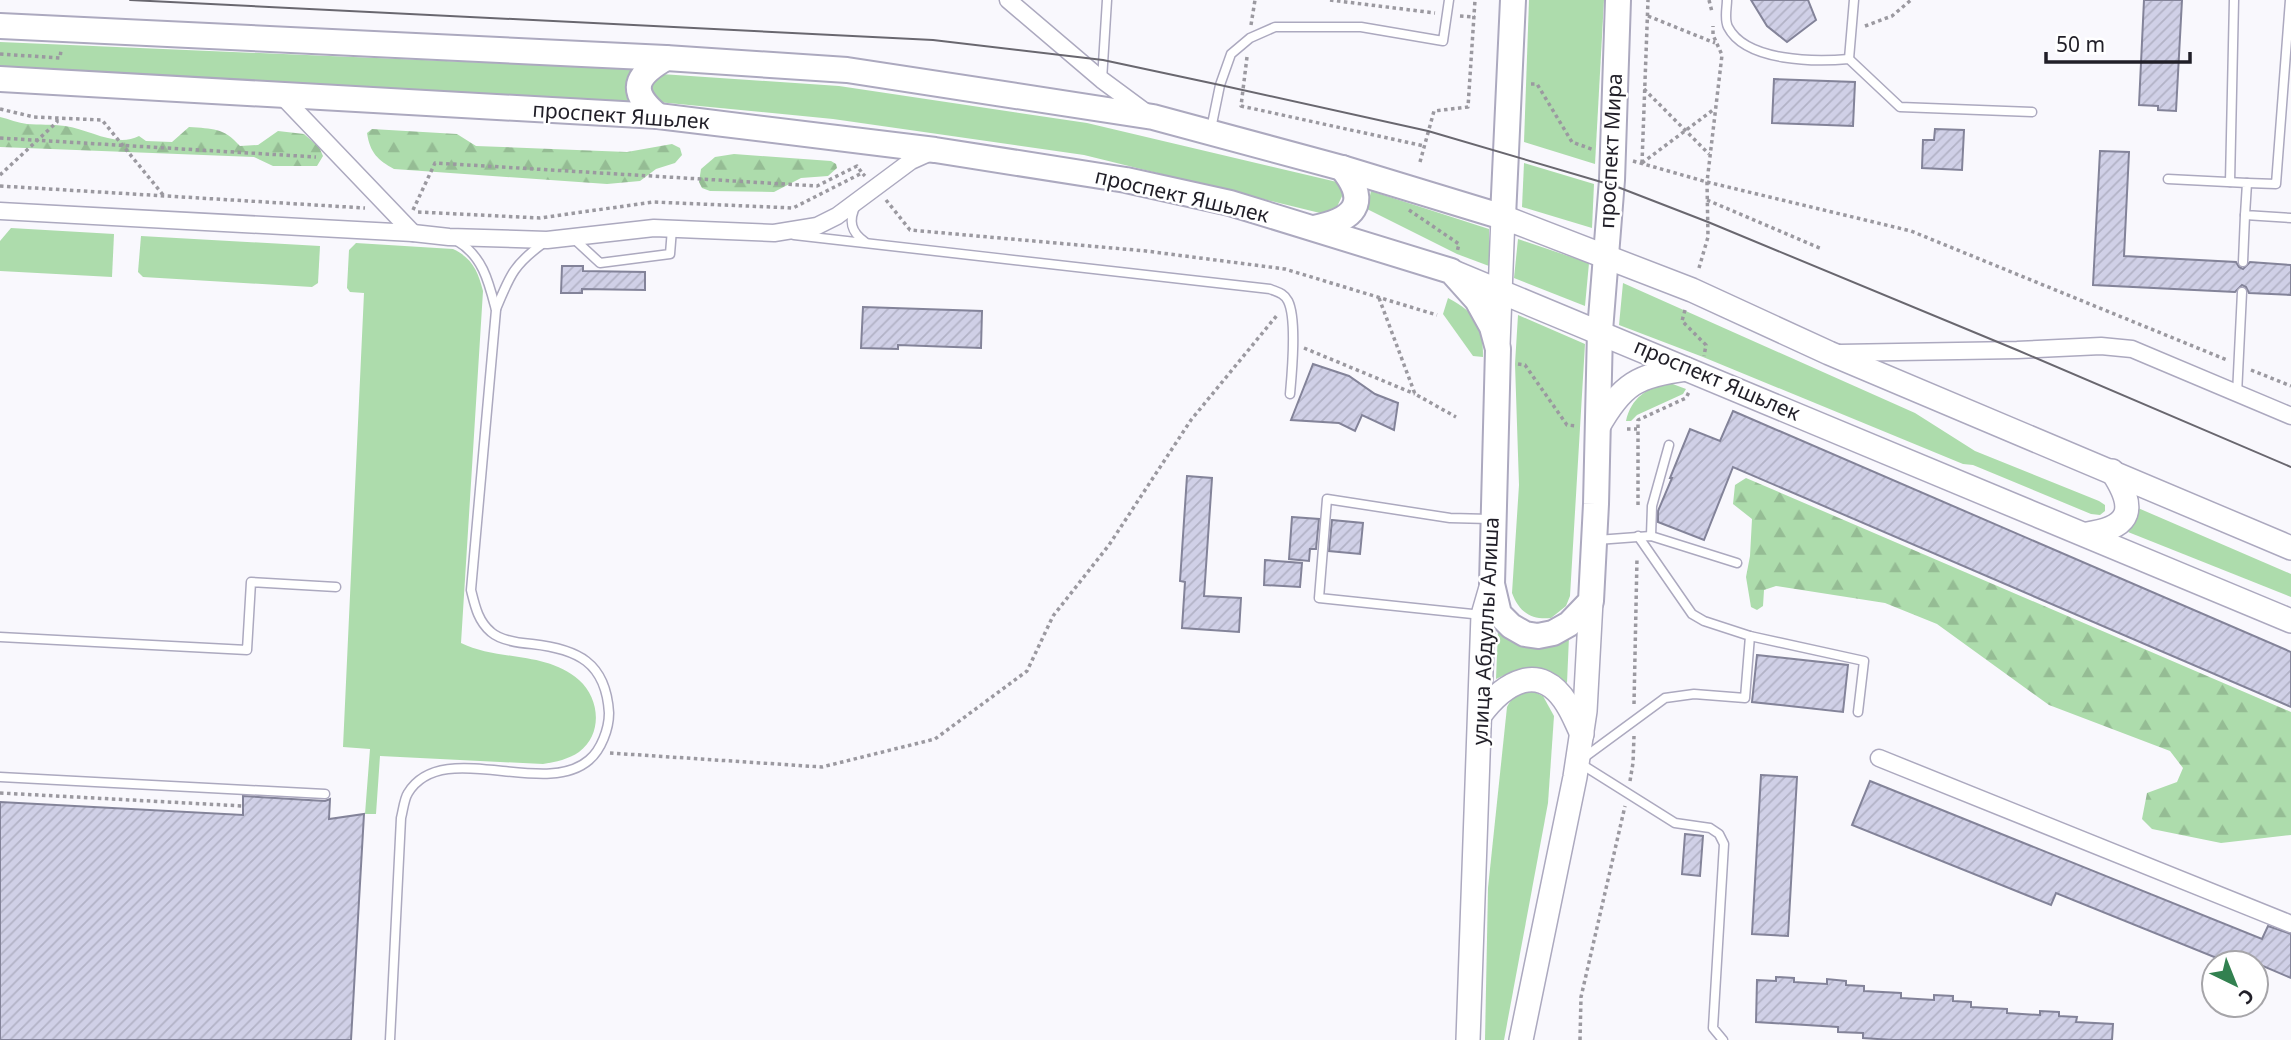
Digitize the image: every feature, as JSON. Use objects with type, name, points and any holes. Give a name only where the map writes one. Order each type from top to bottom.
[{"type":"main road","points":[[1503,217],[1513,0]]},
{"type":"main road","name":"проспект Мира","points":[[1600,331],[1612,180],[1618,0]]},
{"type":"main road","points":[[0,26],[666,58],[846,71],[1153,117],[1342,168],[1503,217],[1606,254],[1829,353],[2291,548]]},
{"type":"main road","points":[[658,116],[644,104],[639,93],[640,80],[650,67],[666,58]]},
{"type":"main road","name":"проспект Яшьлек","points":[[0,79],[658,116],[935,150],[1126,180],[1230,203],[1314,228],[1454,262],[1500,293],[1695,363],[2291,621]]},
{"type":"main road","points":[[1314,228],[1339,223],[1349,216],[1356,193],[1353,181],[1342,168]]},
{"type":"main road","name":"улица Абдуллы Алиша","points":[[1468,1040],[1483,615],[1492,584],[1493,519],[1507,357],[1500,293],[1503,217]]},
{"type":"main road","points":[[1454,262],[1507,357]]},
{"type":"main road","points":[[1521,1040],[1582,734],[1595,540],[1589,427],[1600,331]]},
{"type":"main road","points":[[1589,427],[1630,386],[1658,372],[1695,363]]},
{"type":"main road","points":[[2087,534],[2108,531],[2122,522],[2127,508],[2125,492],[2112,471]]},
{"type":"main road","points":[[1492,584],[1499,614],[1511,626],[1525,634],[1538,636],[1553,633],[1569,624],[1591,601]]},
{"type":"main road","points":[[1480,715],[1492,699],[1507,687],[1524,679],[1540,680],[1554,689],[1566,703],[1582,734]]},
{"type":"street","points":[[1008,0],[1102,80],[1153,117]]},
{"type":"street","points":[[281,95],[413,233]]},
{"type":"street","points":[[0,211],[449,237],[547,240],[654,228],[774,233],[817,226],[837,216],[911,161],[935,150]]},
{"type":"street","points":[[1829,353],[2101,346],[2132,349],[2291,416]]},
{"type":"street","points":[[1880,758],[2291,924]]},
{"type":"lane","points":[[1102,80],[1107,0]]},
{"type":"lane","points":[[1210,132],[1220,85],[1231,54],[1250,38],[1275,27],[1361,27],[1443,41],[1449,0]]},
{"type":"lane","points":[[1727,0],[1726,24],[1745,44],[1776,56],[1822,61],[1849,59],[1900,107],[2032,112]]},
{"type":"lane","points":[[1849,59],[1854,0]]},
{"type":"lane","points":[[2230,182],[2234,0]]},
{"type":"lane","points":[[2168,179],[2276,184],[2290,0]]},
{"type":"lane","points":[[2243,262],[2247,183]]},
{"type":"lane","points":[[858,201],[851,215],[851,225],[856,236],[867,243]]},
{"type":"lane","points":[[2245,215],[2291,218]]},
{"type":"lane","points":[[573,237],[600,263],[670,254],[672,229]]},
{"type":"lane","points":[[774,233],[1270,289],[1282,294],[1289,302],[1293,343],[1290,394]]},
{"type":"lane","points":[[449,237],[463,245],[480,263],[496,310]]},
{"type":"lane","points":[[390,1040],[401,818],[408,793],[427,775],[451,769],[555,773],[573,769],[589,760],[603,742],[609,720],[608,696],[596,670],[576,653],[517,642],[493,634],[477,614],[471,590],[496,310],[513,269],[547,240]]},
{"type":"lane","points":[[2237,394],[2242,292]]},
{"type":"lane","points":[[1651,536],[1652,506],[1669,445]]},
{"type":"lane","points":[[1483,615],[1319,598],[1327,499],[1450,518],[1493,519]]},
{"type":"lane","points":[[1638,536],[1692,614],[1704,621],[1750,636],[1864,661],[1858,712]]},
{"type":"lane","points":[[1595,540],[1651,536],[1737,563]]},
{"type":"lane","points":[[0,637],[247,650],[251,582],[336,587]]},
{"type":"lane","points":[[1723,1040],[1713,1028],[1724,844],[1719,834],[1710,828],[1675,823],[1578,762],[1665,698],[1694,694],[1745,698],[1750,636]]},
{"type":"lane","points":[[0,777],[324,794]]},
{"type":"path","points":[[1255,0],[1241,106],[1424,146]]},
{"type":"path","points":[[1330,0],[1448,14]]},
{"type":"path","points":[[1420,162],[1434,111],[1468,107],[1475,0]]},
{"type":"path","points":[[1642,163],[1648,0]]},
{"type":"path","points":[[1709,0],[1713,13]]},
{"type":"path","points":[[1852,31],[1892,16],[1911,0]]},
{"type":"path","points":[[1648,16],[1717,43]]},
{"type":"path","points":[[1699,268],[1709,237],[1707,181],[1722,55],[1713,35],[1713,24]]},
{"type":"path","points":[[0,54],[60,58],[61,46]]},
{"type":"path","points":[[1527,83],[1537,84],[1572,142],[1596,151]]},
{"type":"path","points":[[1644,89],[1709,154]]},
{"type":"path","points":[[0,109],[34,117],[102,120],[164,196]]},
{"type":"path","points":[[1642,163],[1714,110]]},
{"type":"path","points":[[0,175],[57,122],[57,117]]},
{"type":"path","points":[[0,138],[318,157]]},
{"type":"path","points":[[1633,161],[1911,232],[2234,363]]},
{"type":"path","points":[[412,211],[435,163],[817,186],[857,166],[862,173]]},
{"type":"path","points":[[355,198],[365,208]]},
{"type":"path","points":[[1707,200],[1822,249]]},
{"type":"path","points":[[1409,204],[1408,212],[1459,244],[1454,262]]},
{"type":"path","points":[[1378,298],[1415,394]]},
{"type":"path","points":[[595,752],[822,767],[935,739],[1027,671],[1052,616],[1109,545],[1191,419],[1289,302]]},
{"type":"path","points":[[1685,310],[1682,321],[1706,345],[1695,363]]},
{"type":"path","points":[[1293,343],[1415,394],[1456,416]]},
{"type":"path","points":[[1507,357],[1525,365],[1567,425],[1589,427]]},
{"type":"path","points":[[2245,367],[2291,386]]},
{"type":"path","points":[[1627,429],[1637,429],[1638,420],[1686,398],[1689,392]]},
{"type":"path","points":[[0,793],[243,806]]},
{"type":"path","points":[[214,813],[215,805]]},
{"type":"green space","points":[[1529,0],[1604,0],[1595,164],[1524,142]]},
{"type":"green space","points":[[0,42],[634,69],[627,82],[632,103],[0,68]]},
{"type":"green space","points":[[661,74],[839,86],[1087,123],[1337,182],[1343,194],[1335,211],[1320,213],[1084,155],[833,119],[658,102],[652,97],[649,84]]},
{"type":"green space","points":[[0,117],[27,124],[65,126],[121,140],[139,136],[146,141],[172,142],[189,127],[223,132],[240,146],[258,145],[278,131],[304,134],[319,147],[323,156],[317,166],[273,166],[254,157],[0,147]]},
{"type":"green space","points":[[372,129],[457,134],[476,146],[627,152],[672,144],[680,148],[682,155],[675,163],[656,169],[640,181],[607,184],[394,169],[379,159],[373,151],[367,133]]},
{"type":"green space","points":[[734,154],[831,161],[837,168],[828,176],[801,178],[774,192],[710,191],[702,188],[699,182],[701,169],[715,157]]},
{"type":"green space","points":[[1524,163],[1594,184],[1592,228],[1522,207]]},
{"type":"green space","points":[[1371,191],[1489,229],[1489,266],[1457,254],[1367,209]]},
{"type":"green space","points":[[11,228],[114,234],[112,277],[0,271],[0,241]]},
{"type":"green space","points":[[141,236],[320,246],[318,283],[312,287],[143,277],[138,272]]},
{"type":"green space","points":[[1518,239],[1589,263],[1585,306],[1514,278]]},
{"type":"green space","points":[[356,243],[453,249],[470,261],[476,271],[483,291],[461,643],[475,649],[537,660],[566,671],[586,688],[595,706],[596,716],[592,736],[587,745],[571,757],[543,764],[380,756],[376,814],[365,814],[370,749],[343,747],[364,293],[350,292],[347,288],[349,250]]},
{"type":"green space","points":[[1623,283],[1915,413],[1975,451],[2099,501],[2105,505],[2105,511],[2100,515],[2091,514],[1619,325]]},
{"type":"green space","points":[[1448,298],[1465,309],[1476,321],[1483,357],[1473,356],[1443,314]]},
{"type":"green space","points":[[1518,315],[1585,344],[1570,596],[1566,606],[1551,618],[1537,618],[1522,610],[1512,593],[1519,485],[1515,364]]},
{"type":"green space","points":[[1670,383],[1686,389],[1683,394],[1637,415],[1631,421],[1626,421],[1632,406],[1641,395],[1654,387]]},
{"type":"green space","points":[[1746,478],[2291,712],[2291,835],[2221,843],[2152,829],[2142,819],[2147,793],[2177,782],[2183,768],[2170,751],[2049,705],[1937,624],[1885,603],[1776,586],[1764,590],[1763,606],[1757,610],[1751,607],[1746,577],[1752,519],[1733,504],[1735,485]]},
{"type":"green space","points":[[2138,508],[2291,574],[2291,597],[2128,532]]},
{"type":"green space","points":[[1498,630],[1513,640],[1569,637],[1567,683],[1541,668],[1525,668],[1496,679]]},
{"type":"green space","points":[[1532,691],[1543,696],[1554,716],[1548,803],[1504,1040],[1485,1040],[1488,888],[1507,707],[1517,695]]},
{"type":"building","points":[[1751,0],[1808,0],[1816,20],[1787,42],[1767,26]]},
{"type":"building","points":[[2144,0],[2182,0],[2176,111],[2139,105]]},
{"type":"building","points":[[1774,79],[1855,82],[1853,126],[1772,123]]},
{"type":"building","points":[[1935,129],[1964,130],[1962,170],[1922,168],[1923,140],[1934,140]]},
{"type":"building","points":[[2100,151],[2129,152],[2124,256],[2236,262],[2243,269],[2250,262],[2291,265],[2291,295],[2249,293],[2242,285],[2235,292],[2093,285]]},
{"type":"building","points":[[562,266],[583,266],[583,271],[645,272],[645,290],[582,289],[582,293],[561,293]]},
{"type":"building","points":[[863,307],[982,311],[981,348],[898,345],[898,349],[861,348]]},
{"type":"building","points":[[1313,364],[1349,376],[1375,394],[1398,403],[1394,430],[1362,415],[1355,431],[1339,423],[1291,420]]},
{"type":"building","points":[[1733,411],[2291,652],[2291,707],[1733,467],[1704,540],[1658,522],[1658,511],[1690,429],[1720,441]]},
{"type":"building","points":[[1187,476],[1212,478],[1204,596],[1241,598],[1239,632],[1182,628],[1185,582],[1180,581]]},
{"type":"building","points":[[1292,517],[1319,519],[1316,549],[1310,549],[1309,561],[1289,559]]},
{"type":"building","points":[[1332,520],[1363,523],[1360,554],[1329,551]]},
{"type":"building","points":[[1265,560],[1302,563],[1300,587],[1264,585]]},
{"type":"building","points":[[1757,655],[1848,665],[1843,712],[1752,702]]},
{"type":"building","points":[[1761,775],[1797,777],[1788,936],[1752,934]]},
{"type":"building","points":[[1870,781],[2262,939],[2268,926],[2291,934],[2291,978],[2270,969],[2270,949],[2200,949],[2200,951],[2056,893],[2051,905],[1852,825]]},
{"type":"building","points":[[243,796],[325,801],[330,799],[329,819],[364,814],[351,1040],[0,1040],[0,802],[243,815]]},
{"type":"building","points":[[1685,834],[1703,836],[1700,876],[1682,874]]},
{"type":"building","points":[[1776,977],[1794,978],[1794,982],[1827,984],[1827,979],[1846,981],[1846,985],[1864,986],[1864,991],[1901,993],[1901,998],[1934,1000],[1934,995],[1953,996],[1953,1001],[1971,1002],[1971,1007],[2007,1009],[2007,1013],[2040,1015],[2040,1011],[2059,1012],[2059,1016],[2077,1017],[2076,1022],[2113,1024],[2112,1040],[1892,1040],[1863,1038],[1863,1033],[1838,1032],[1838,1027],[1756,1022],[1757,980],[1776,981]]},
{"type":"tram line","points":[[130,0],[933,40],[1103,60],[1220,85],[1428,131],[1615,186],[2017,350],[2291,467]]}]
